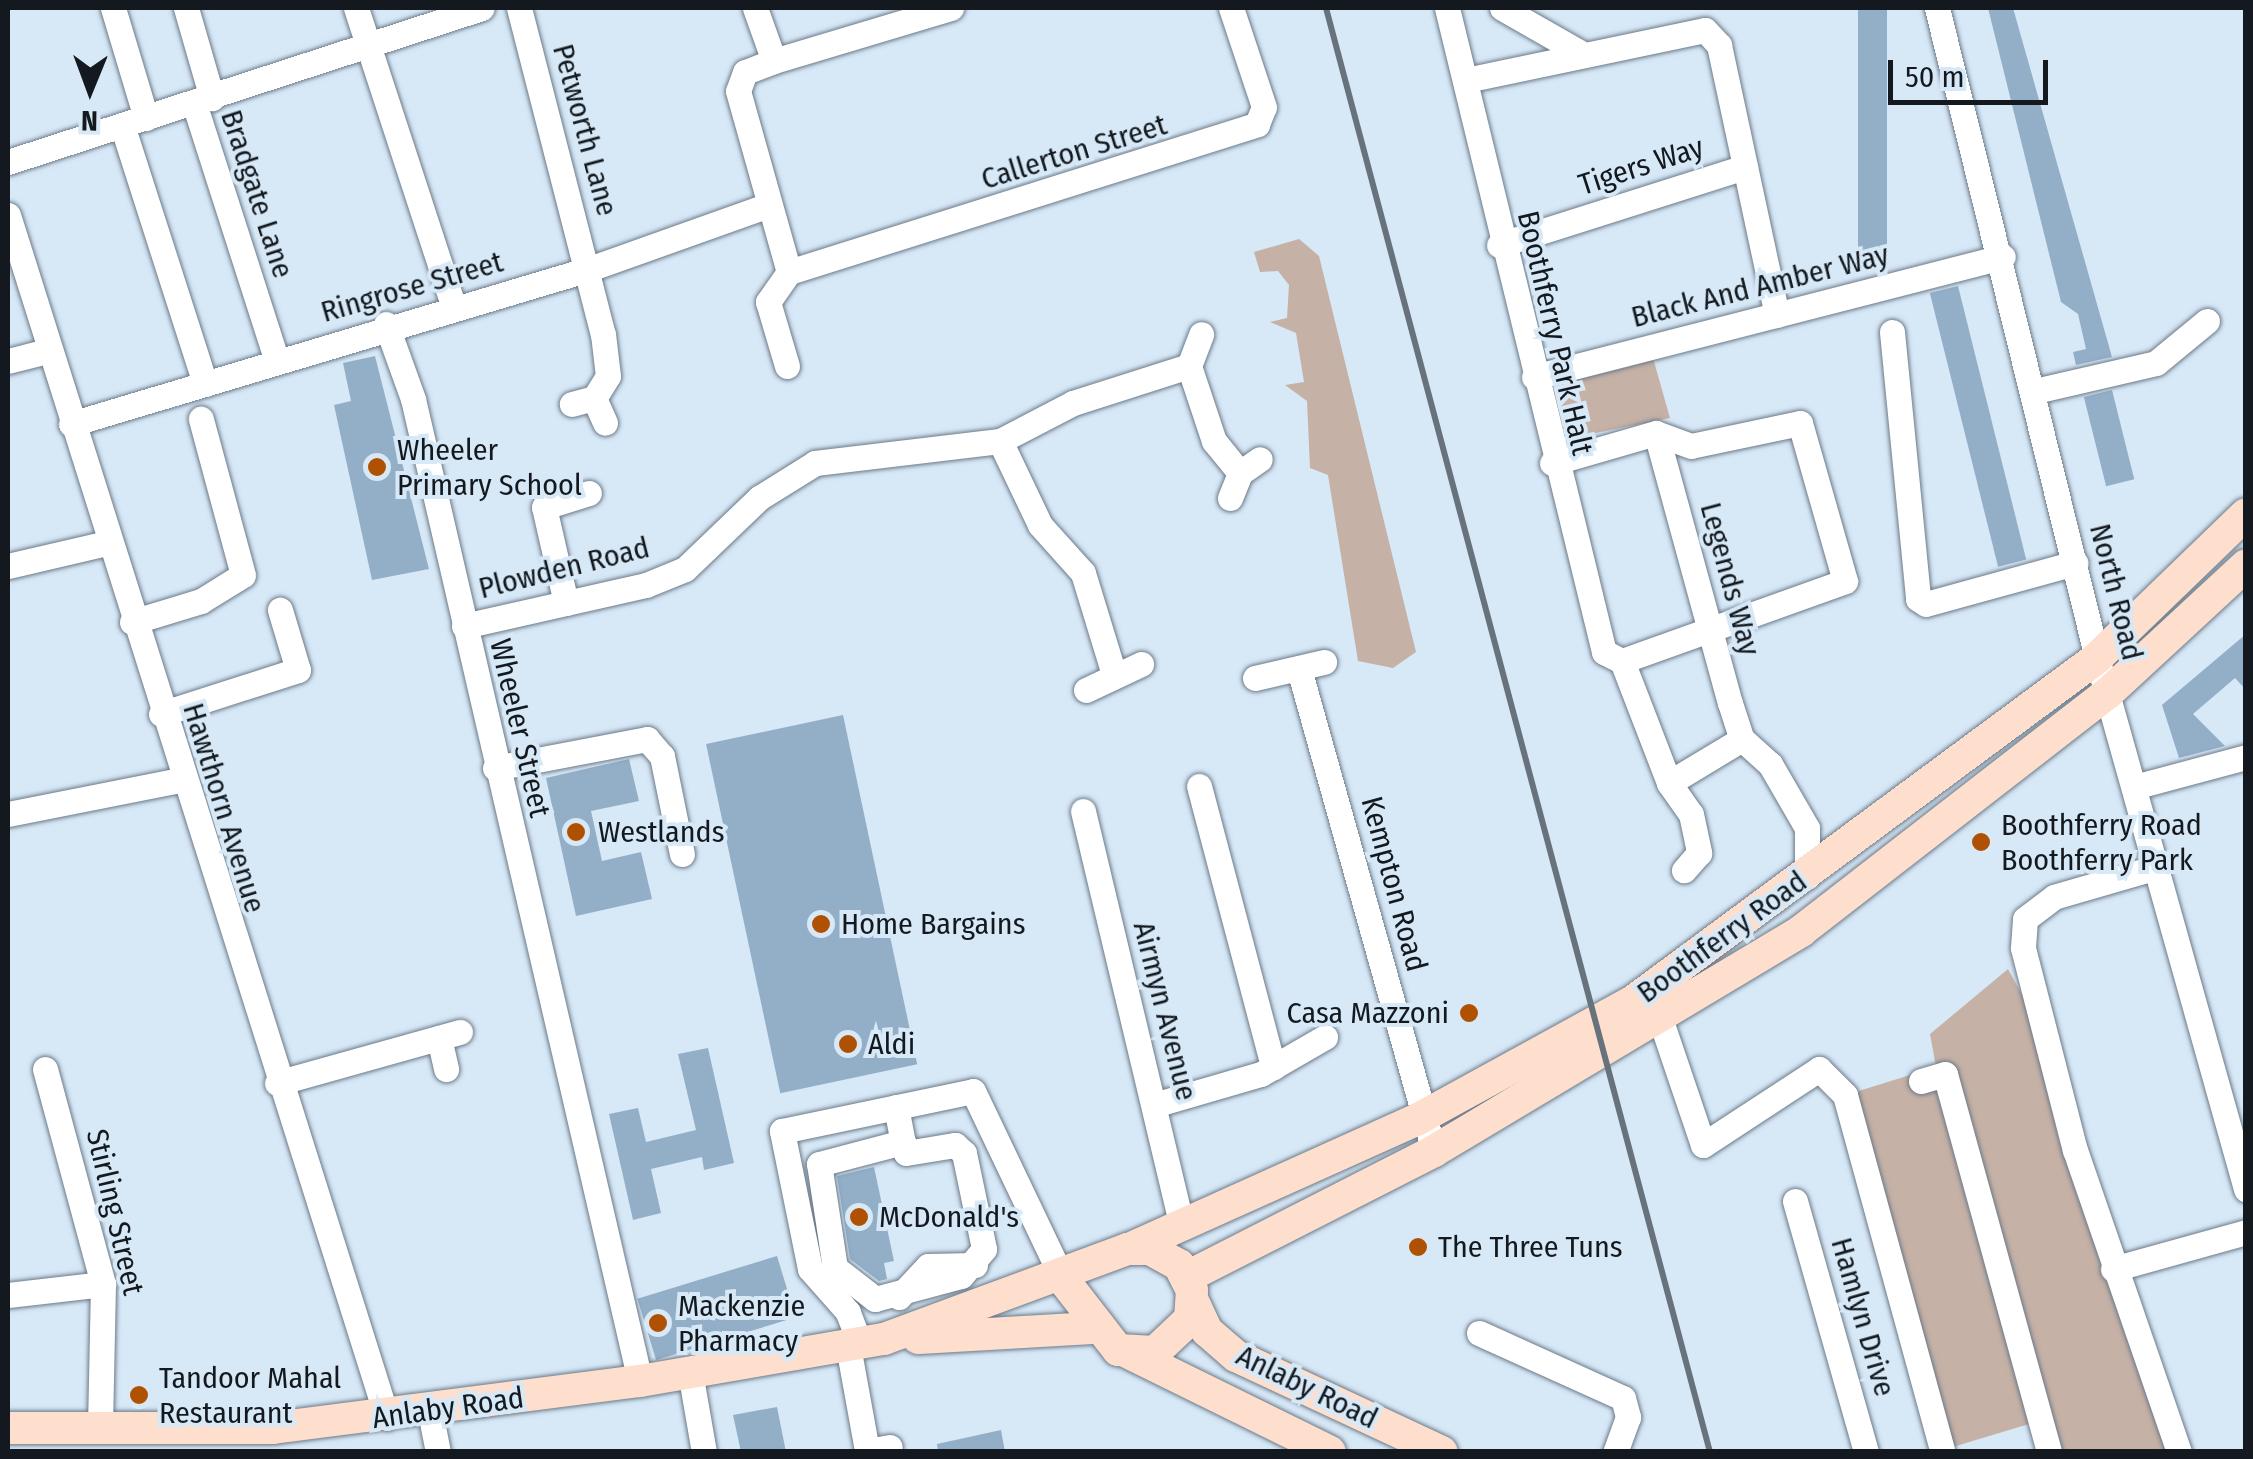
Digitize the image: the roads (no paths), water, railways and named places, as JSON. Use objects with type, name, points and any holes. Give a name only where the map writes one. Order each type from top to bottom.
[{"type":"main road","name":"Boothferry Road","points":[[1062,1278],[1182,1228],[1418,1119],[1632,1002],[2098,658],[2246,514]]},
{"type":"main road","name":"Boothferry Road","points":[[1190,1289],[1661,1022],[1801,931],[2108,693],[2246,565]]},
{"type":"main road","points":[[1062,1278],[1094,1328],[1130,1353],[1170,1344],[1190,1289],[1163,1253],[1117,1254],[1086,1298],[1094,1328]]},
{"type":"main road","name":"Anlaby Road","points":[[864,1343],[1062,1278]]},
{"type":"main road","name":"Anlaby Road","points":[[1190,1289],[1207,1331],[1236,1356],[1442,1452]]},
{"type":"main road","name":"Anlaby Road","points":[[8,1428],[100,1432],[170,1443],[387,1418],[640,1382],[864,1343],[1094,1328]]},
{"type":"main road","name":"Anlaby Road","points":[[1130,1353],[1219,1396],[1294,1445],[1330,1452]]},
{"type":"street","points":[[113,8],[134,122],[204,384]]},
{"type":"street","name":"Bradgate Lane","points":[[186,8],[203,100],[277,362]]},
{"type":"street","points":[[356,8],[454,307]]},
{"type":"street","points":[[8,162],[482,8]]},
{"type":"street","name":"Petworth Lane","points":[[519,8],[589,269],[608,376],[583,401],[604,423]]},
{"type":"street","points":[[755,8],[774,61]]},
{"type":"street","points":[[787,366],[768,302],[790,272],[738,91],[745,72],[952,8]]},
{"type":"street","name":"Callerton Street","points":[[790,272],[1258,124],[1264,108],[1232,8]]},
{"type":"street","name":"Boothferry Park Halt","points":[[1447,8],[1591,618],[1604,652],[1622,661],[1669,783],[1691,814],[1699,852],[1680,873]]},
{"type":"street","points":[[1502,8],[1578,52]]},
{"type":"street","name":"North Road","points":[[1938,8],[2003,258],[2098,658],[2243,1162],[2246,1189]]},
{"type":"street","points":[[1466,80],[1578,52],[1705,30],[1719,44],[1776,315]]},
{"type":"street","name":"Tigers Way","points":[[1500,245],[1745,167]]},
{"type":"street","name":"Ringrose Street","points":[[71,424],[277,362],[386,324],[589,269],[769,205]]},
{"type":"street","name":"Hawthorn Avenue","points":[[8,215],[179,780],[387,1418]]},
{"type":"street","name":"Black And Amber Way","points":[[1534,378],[2003,258]]},
{"type":"street","points":[[2035,391],[2156,363],[2207,321]]},
{"type":"street","name":"Wheeler Street","points":[[386,324],[413,399],[495,768],[640,1382]]},
{"type":"street","points":[[1892,332],[1918,598],[1926,604],[2075,563]]},
{"type":"street","points":[[1202,334],[1189,366],[1214,441],[1250,466],[1230,498]]},
{"type":"street","points":[[8,361],[48,351]]},
{"type":"street","name":"Plowden Road","points":[[464,626],[566,603],[685,569],[759,498],[815,463],[1000,441],[1072,402],[1189,366]]},
{"type":"street","points":[[132,622],[201,601],[243,575],[200,419]]},
{"type":"street","points":[[1552,463],[1656,433],[1690,446],[1800,423],[1845,581],[1709,624],[1622,661]]},
{"type":"street","name":"Legends Way","points":[[1656,433],[1742,739],[1770,764],[1806,828],[1807,876]]},
{"type":"street","points":[[1000,441],[1040,525],[1084,573],[1112,671]]},
{"type":"street","points":[[566,603],[544,506],[589,494]]},
{"type":"street","points":[[8,566],[108,544]]},
{"type":"street","points":[[161,714],[298,670],[280,610]]},
{"type":"street","points":[[1086,690],[1112,671],[1141,664]]},
{"type":"street","name":"Kempton Road","points":[[1254,678],[1311,665],[1418,1119],[1434,1151]]},
{"type":"street","points":[[1669,783],[1742,739]]},
{"type":"street","points":[[495,768],[647,740],[662,756],[682,854]]},
{"type":"street","points":[[2134,787],[2246,757]]},
{"type":"street","points":[[8,814],[179,780]]},
{"type":"street","points":[[1200,786],[1273,1066]]},
{"type":"street","name":"Airmyn Avenue","points":[[1082,811],[1182,1228]]},
{"type":"street","points":[[1806,828],[1849,844]]},
{"type":"street","points":[[2157,867],[2054,897],[2025,919],[2026,972],[2113,1268],[2179,1452]]},
{"type":"street","points":[[1661,1022],[1704,1145],[1819,1070],[1845,1096],[1942,1450]]},
{"type":"street","points":[[277,1083],[449,1035],[446,1069]]},
{"type":"street","points":[[1154,1106],[1273,1066],[1325,1036]]},
{"type":"street","name":"Stirling Street","points":[[45,1070],[103,1284],[100,1432]]},
{"type":"street","points":[[1921,1081],[1945,1074],[2050,1452]]},
{"type":"street","points":[[890,1447],[866,1451],[864,1343],[848,1312],[810,1269],[782,1132],[973,1090],[1062,1278]]},
{"type":"street","points":[[896,1107],[904,1148]]},
{"type":"street","points":[[955,1145],[964,1153],[984,1249],[975,1266],[900,1297],[875,1299],[835,1268],[819,1164],[904,1148],[955,1145]]},
{"type":"street","name":"Hamlyn Drive","points":[[1795,1202],[1866,1452]]},
{"type":"street","points":[[2113,1268],[2246,1232]]},
{"type":"street","points":[[8,1295],[103,1284]]},
{"type":"street","points":[[1479,1333],[1624,1398],[1626,1426],[1615,1452]]},
{"type":"street","points":[[1219,1396],[1236,1356]]},
{"type":"street","points":[[690,1372],[704,1452]]},
{"type":"street","points":[[430,1412],[438,1452]]},
{"type":"railway","points":[[1326,8],[1710,1452]]},
{"type":"place","name":"Wheeler Primary School","points":[[377,467]]},
{"type":"place","name":"Westlands","points":[[576,832]]},
{"type":"place","name":"Boothferry Road Boothferry Park","points":[[1981,842]]},
{"type":"place","name":"Home Bargains","points":[[821,924]]},
{"type":"place","name":"Casa Mazzoni","points":[[1469,1013]]},
{"type":"place","name":"Aldi","points":[[848,1044]]},
{"type":"place","name":"McDonald's","points":[[859,1217]]},
{"type":"place","name":"The Three Tuns","points":[[1418,1247]]},
{"type":"place","name":"Mackenzie Pharmacy","points":[[658,1323]]},
{"type":"place","name":"Tandoor Mahal Restaurant","points":[[139,1395]]}]
